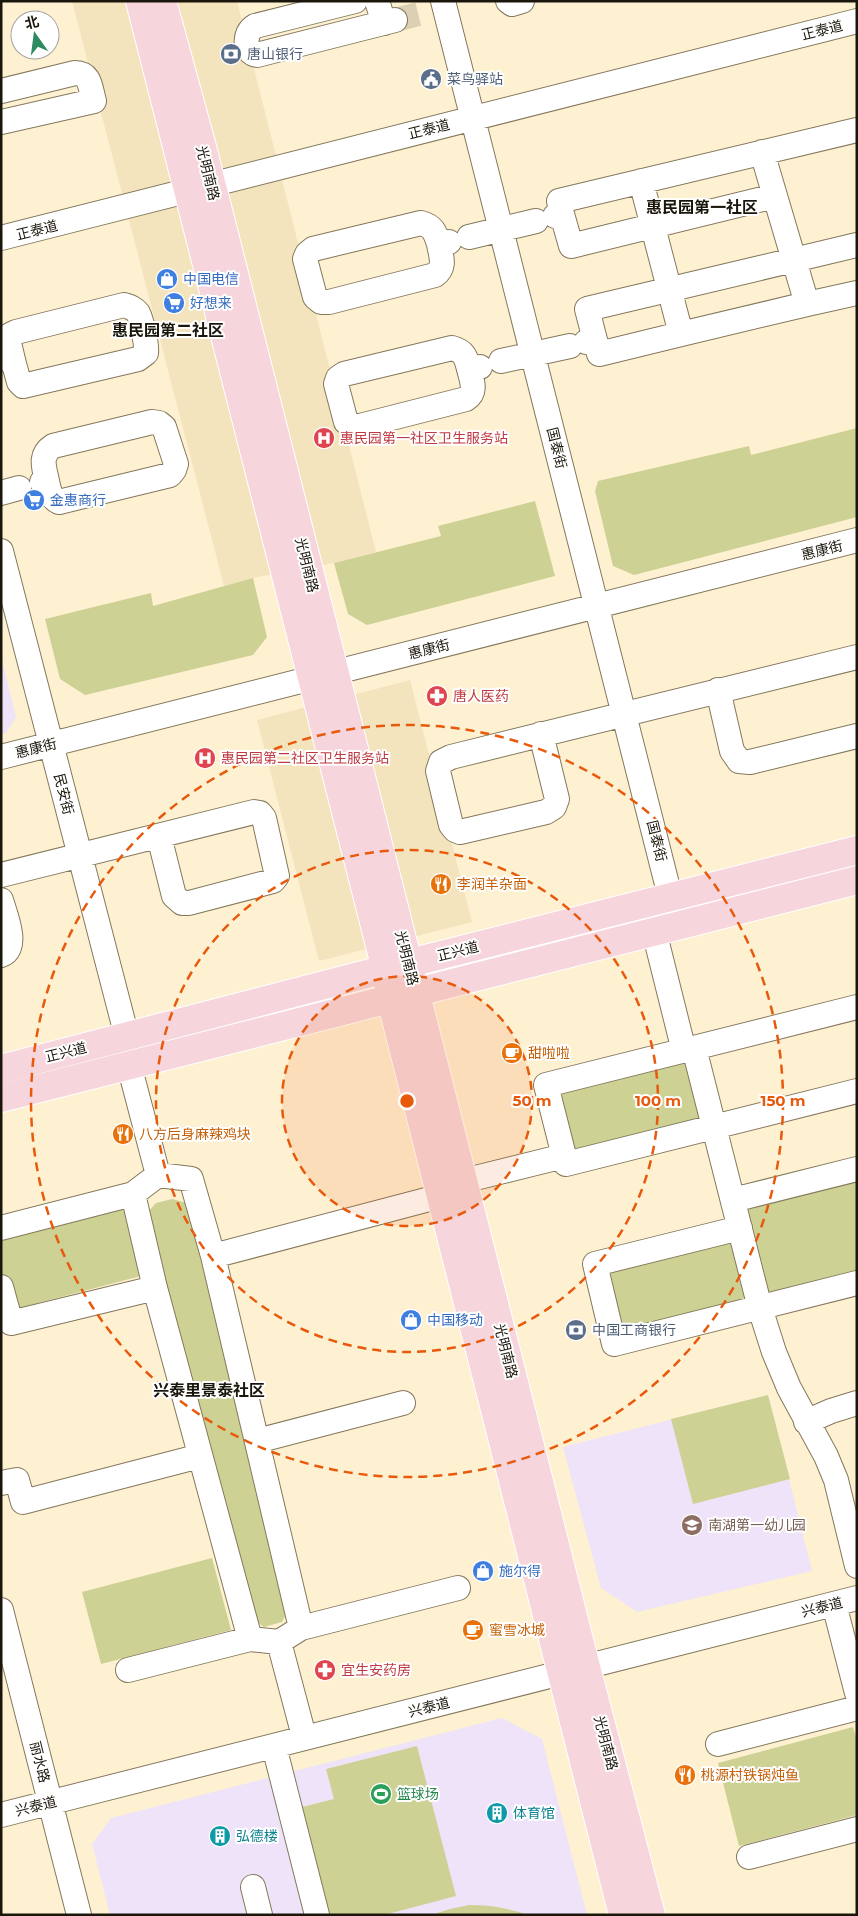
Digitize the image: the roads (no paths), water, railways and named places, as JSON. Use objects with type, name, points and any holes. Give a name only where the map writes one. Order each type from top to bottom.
[{"type":"main road","name":"光明南路","points":[[140,1],[200,189]]},
{"type":"main road","name":"光明南路","points":[[162,1],[200,189],[397,966],[441,1196],[572,1663],[651,1915]]},
{"type":"main road","name":"正兴道","points":[[1,1069],[670,896],[857,850]]},
{"type":"main road","name":"正兴道","points":[[1,1098],[654,931],[856,884]]},
{"type":"main road","name":"光明南路","points":[[403,996],[463,1181],[572,1663],[623,1915]]},
{"type":"street","points":[[355,1],[255,26],[249,30],[246,37],[250,50],[252,54],[257,55],[385,15]]},
{"type":"street","points":[[508,1],[512,4],[522,1]]},
{"type":"street","name":"国泰街","points":[[438,7],[474,118],[670,896]]},
{"type":"street","name":"正泰道","points":[[1,238],[857,21]]},
{"type":"street","points":[[1,91],[75,73],[82,73],[87,77],[94,101],[1,122]]},
{"type":"street","points":[[452,241],[440,271],[435,275],[329,302],[321,302],[315,297],[305,259],[307,254],[313,249],[421,223],[428,225],[452,241],[502,230],[551,217],[559,201],[857,130]]},
{"type":"street","points":[[762,152],[808,304]]},
{"type":"street","points":[[641,181],[681,334]]},
{"type":"street","points":[[551,217],[571,246],[775,196]]},
{"type":"street","points":[[584,342],[587,309],[857,245]]},
{"type":"street","points":[[584,342],[599,354],[857,293]]},
{"type":"street","points":[[124,306],[132,307],[138,314],[147,347],[146,353],[138,359],[23,386],[19,382],[13,364],[9,343],[10,336],[16,332],[124,306]]},
{"type":"street","points":[[483,366],[471,396],[466,400],[360,426],[352,426],[346,422],[336,384],[338,378],[344,374],[452,348],[459,349],[483,366],[584,342]]},
{"type":"street","points":[[152,422],[164,426],[176,464],[170,475],[59,502],[54,500],[45,481],[42,461],[47,450],[54,446],[152,422]]},
{"type":"street","name":"惠康街","points":[[1,757],[857,540]]},
{"type":"street","name":"民安街","points":[[1,551],[127,1037]]},
{"type":"street","points":[[542,734],[557,799],[554,807],[546,812],[460,832],[455,830],[451,825],[438,771],[441,762],[451,757],[542,734],[624,714],[718,690],[857,657]]},
{"type":"street","points":[[718,690],[732,751],[739,761],[750,762],[857,736]]},
{"type":"street","points":[[1,875],[254,812],[260,813],[264,818],[277,876],[272,881],[189,903],[182,902],[174,896],[159,836]]},
{"type":"street","points":[[1,900],[11,938],[10,947],[1,956]]},
{"type":"street","points":[[654,931],[714,1127],[760,1308],[774,1352],[789,1388],[826,1456],[836,1480],[857,1566]]},
{"type":"street","points":[[857,1007],[546,1085],[566,1164],[857,1091]]},
{"type":"street","points":[[129,1065],[158,1175]]},
{"type":"street","points":[[463,1181],[564,1156]]},
{"type":"street","points":[[733,1200],[857,1169]]},
{"type":"street","points":[[1,1228],[133,1194],[158,1175],[191,1178],[214,1256],[301,1628]]},
{"type":"street","points":[[133,1194],[155,1288],[250,1639]]},
{"type":"street","points":[[214,1256],[441,1196]]},
{"type":"street","points":[[740,1228],[595,1264],[614,1344],[857,1283]]},
{"type":"street","points":[[1,1287],[11,1323],[155,1288]]},
{"type":"street","points":[[257,1441],[403,1403]]},
{"type":"street","points":[[806,1422],[831,1411],[857,1403]]},
{"type":"street","points":[[1,1483],[17,1480],[23,1502],[200,1456]]},
{"type":"street","name":"兴泰道","points":[[1,1800],[48,1796],[274,1746],[857,1584]]},
{"type":"street","points":[[128,1670],[250,1639],[279,1642],[301,1628],[458,1588]]},
{"type":"street","name":"兴泰道","points":[[1,1815],[48,1796],[301,1725],[857,1598]]},
{"type":"street","points":[[834,1604],[857,1693]]},
{"type":"street","name":"丽水路","points":[[1,1610],[79,1915]]},
{"type":"street","points":[[279,1642],[301,1725]]},
{"type":"street","points":[[718,1744],[857,1708]]},
{"type":"street","points":[[274,1746],[317,1915]]},
{"type":"street","points":[[749,1857],[857,1829]]},
{"type":"street","points":[[253,1887],[260,1915]]},
{"type":"tunnel","points":[[395,20],[427,12]]},
{"type":"place","name":"唐山银行","points":[[231,54]]},
{"type":"place","name":"菜鸟驿站","points":[[431,79]]},
{"type":"place","name":"中国电信","points":[[167,279]]},
{"type":"place","name":"好想来","points":[[174,303]]},
{"type":"place","name":"惠民园第一社区卫生服务站","points":[[324,438]]},
{"type":"place","name":"金惠商行","points":[[34,500]]},
{"type":"place","name":"唐人医药","points":[[437,696]]},
{"type":"place","name":"惠民园第二社区卫生服务站","points":[[205,758]]},
{"type":"place","name":"李润羊杂面","points":[[441,884]]},
{"type":"place","name":"甜啦啦","points":[[512,1053]]},
{"type":"place","name":"八方后身麻辣鸡块","points":[[123,1134]]},
{"type":"place","name":"中国移动","points":[[411,1320]]},
{"type":"place","name":"中国工商银行","points":[[576,1330]]},
{"type":"place","name":"南湖第一幼儿园","points":[[692,1525]]},
{"type":"place","name":"施尔得","points":[[483,1571]]},
{"type":"place","name":"蜜雪冰城","points":[[473,1630]]},
{"type":"place","name":"宜生安药房","points":[[325,1670]]},
{"type":"place","name":"桃源村铁锅炖鱼","points":[[685,1775]]},
{"type":"place","name":"篮球场","points":[[381,1794]]},
{"type":"place","name":"体育馆","points":[[497,1813]]},
{"type":"place","name":"弘德楼","points":[[220,1836]]},
{"type":"district","name":"惠民园第一社区","points":[[702,207]]},
{"type":"district","name":"惠民园第二社区","points":[[168,330]]},
{"type":"district","name":"兴泰里景泰社区","points":[[209,1390]]}]
